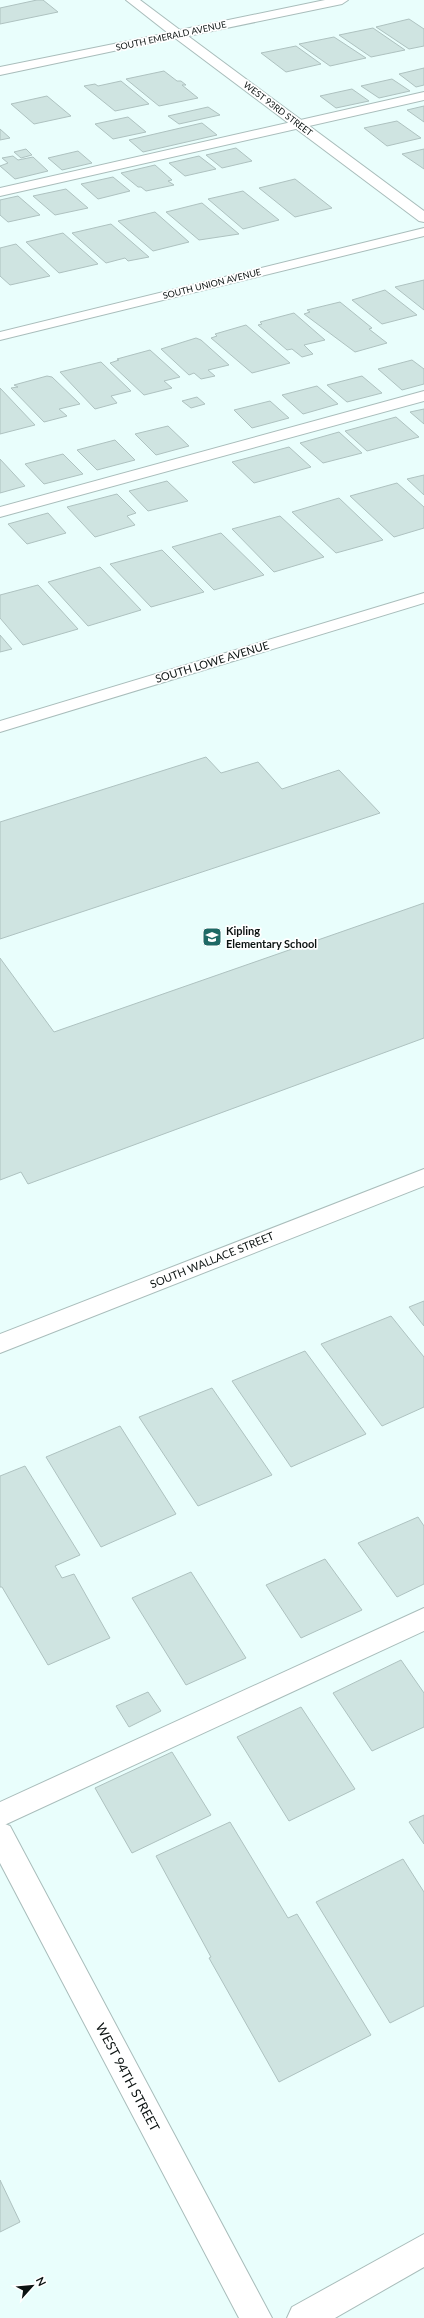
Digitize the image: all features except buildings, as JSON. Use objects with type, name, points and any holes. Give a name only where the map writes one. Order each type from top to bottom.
[{"type":"street","name":"WEST 93RD STREET","points":[[132,0],[424,218]]},
{"type":"street","name":"SOUTH EMERALD AVENUE","points":[[0,71],[342,0]]},
{"type":"street","points":[[0,192],[424,96]]},
{"type":"street","name":"SOUTH UNION AVENUE","points":[[0,336],[424,232]]},
{"type":"street","points":[[0,512],[424,396]]},
{"type":"street","name":"SOUTH LOWE AVENUE","points":[[0,727],[424,598]]},
{"type":"street","name":"SOUTH WALLACE STREET","points":[[0,1344],[424,1177]]},
{"type":"street","points":[[0,1815],[424,1619]]},
{"type":"street","name":"WEST 94TH STREET","points":[[0,1835],[256,2318]]},
{"type":"street","points":[[303,2318],[424,2250]]},
{"type":"place","name":"Kipling Elementary School","points":[[212,937]]}]
